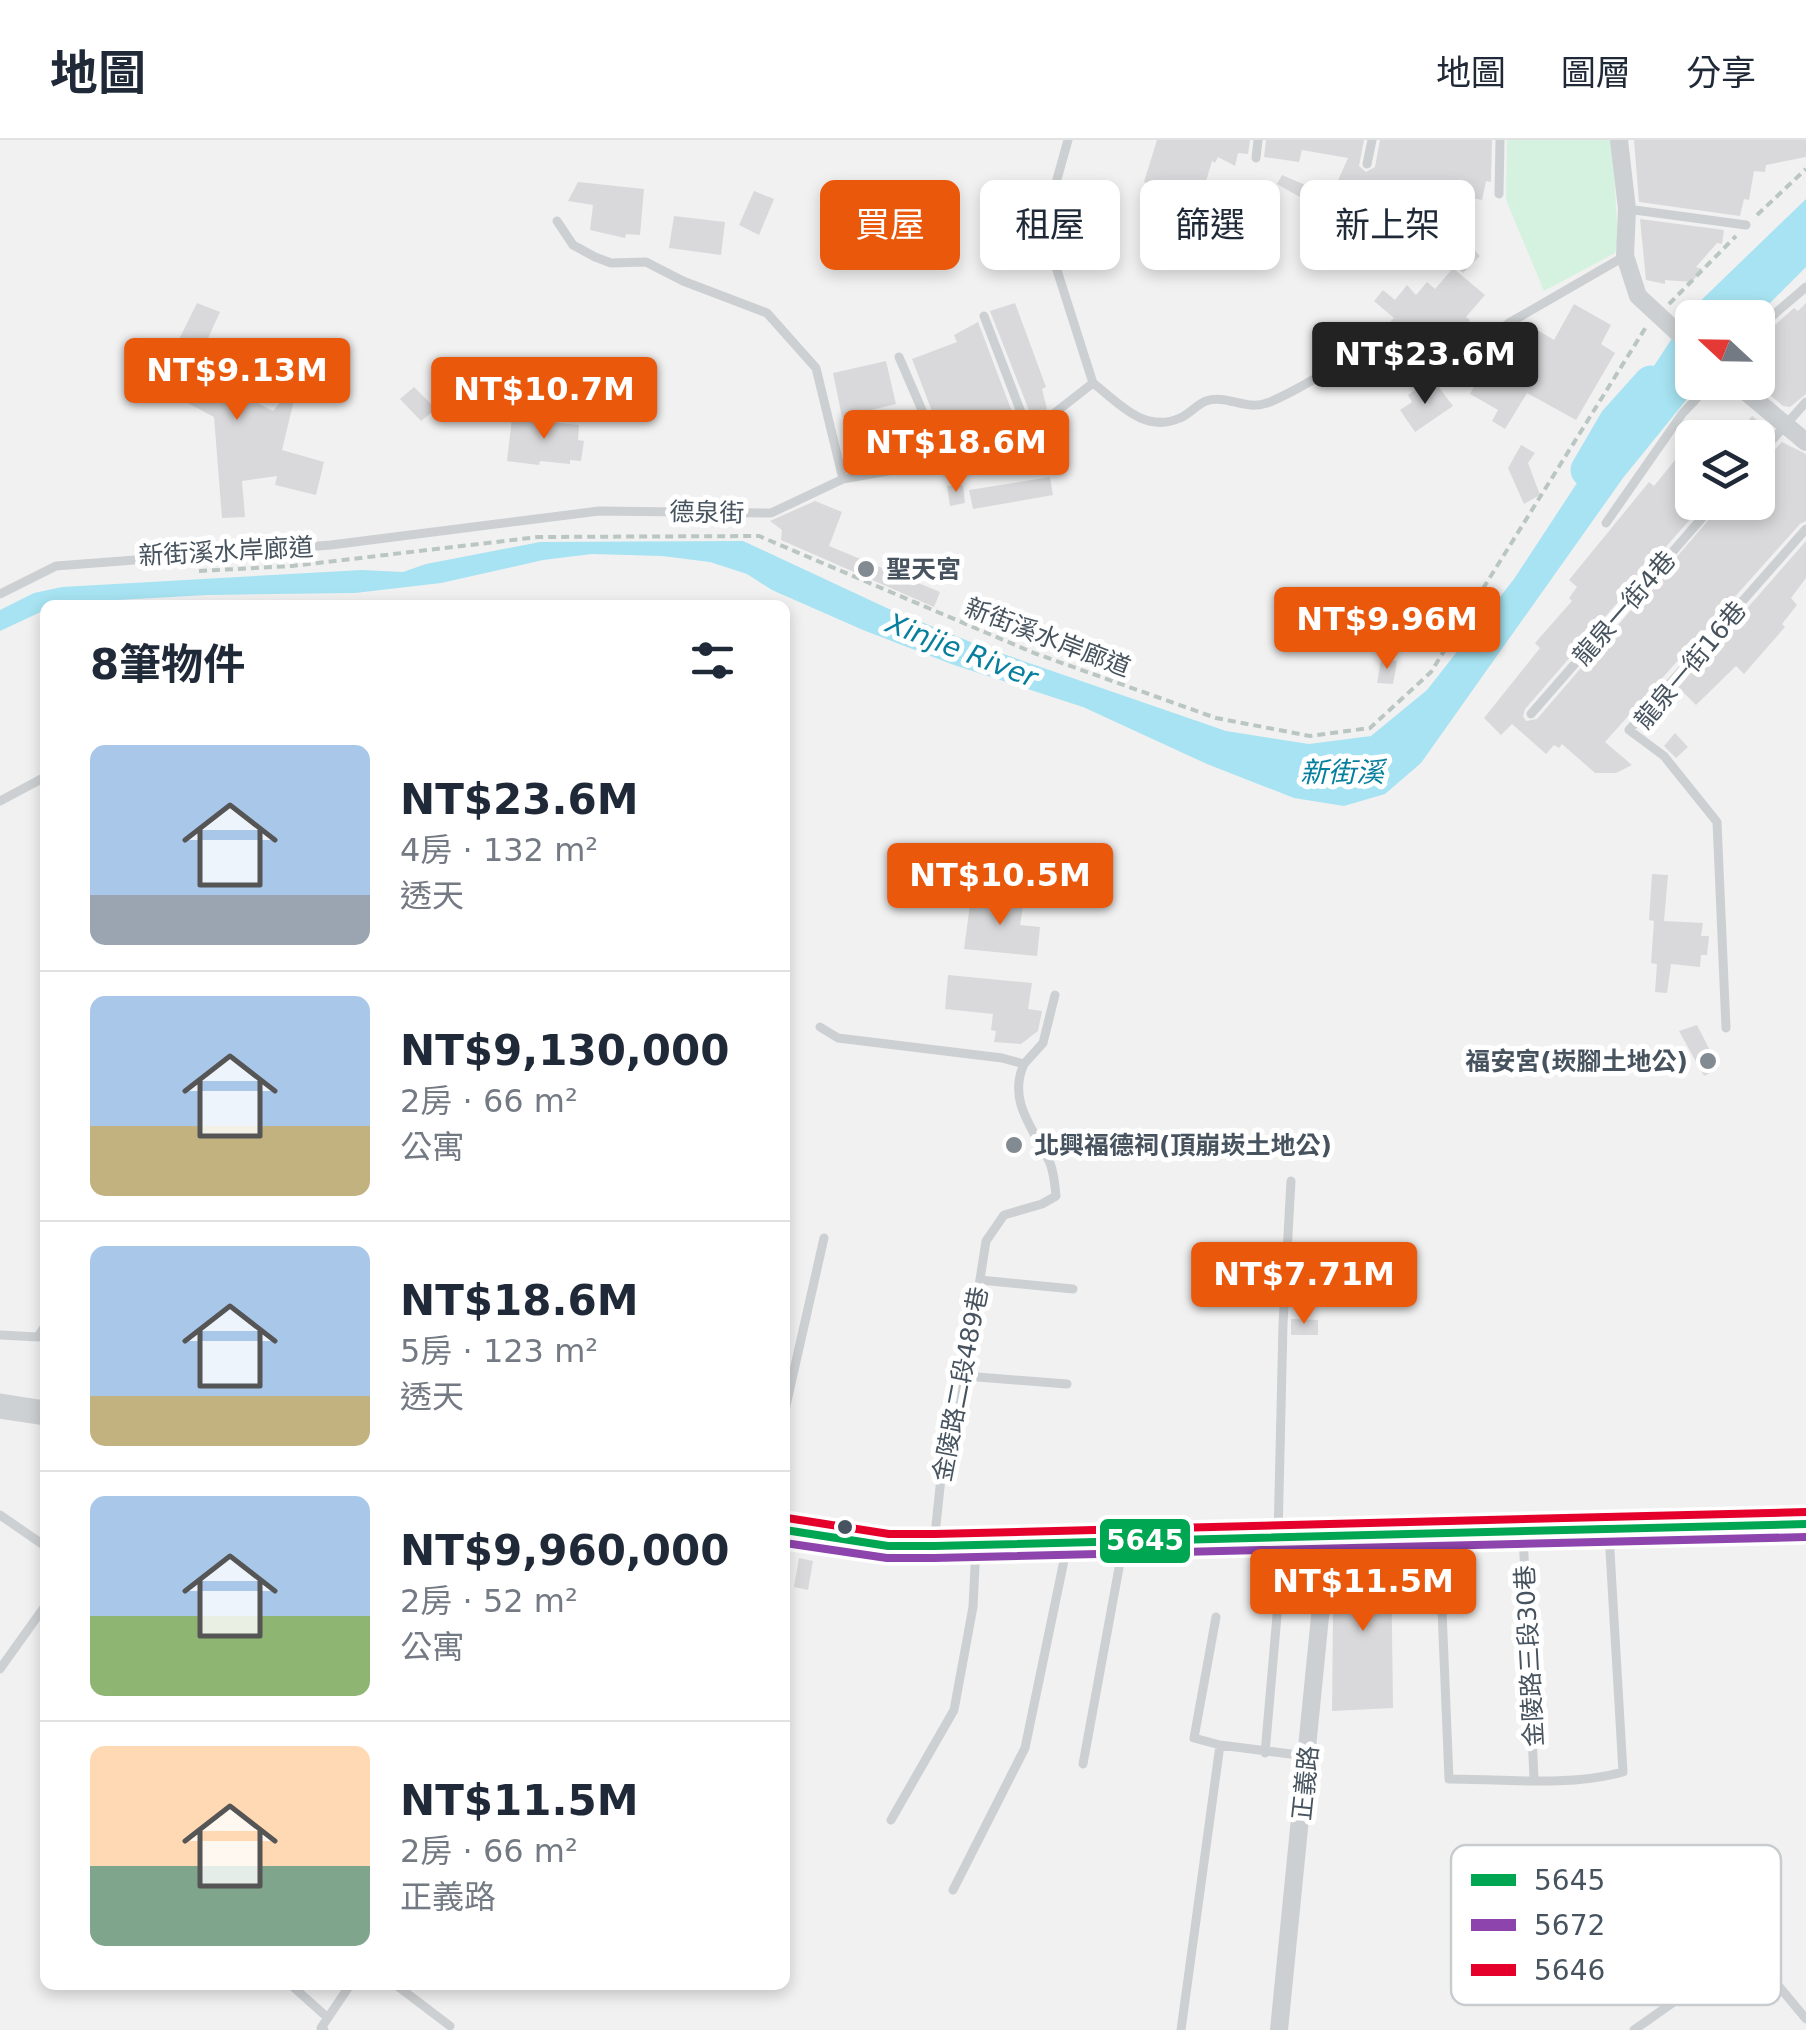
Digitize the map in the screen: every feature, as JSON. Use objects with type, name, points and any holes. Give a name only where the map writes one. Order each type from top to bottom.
[{"type":"main road","points":[[0,1406],[40,1413]]},
{"type":"main road","points":[[790,1531],[888,1546],[976,1546],[1806,1524]]},
{"type":"street","points":[[1619,140],[1627,209],[1625,256],[1638,296],[1652,320],[1675,335]]},
{"type":"street","points":[[1756,400],[1806,442]]},
{"type":"street","name":"正義路","points":[[1278,2030],[1328,1536]]},
{"type":"lane","points":[[1068,140],[1048,215],[1048,242],[1093,383],[1135,418],[1163,422],[1180,418],[1207,401],[1226,400],[1246,407],[1266,403],[1364,356],[1392,351],[1457,363],[1471,361],[1508,323],[1625,256]]},
{"type":"lane","points":[[1256,158],[1258,140]]},
{"type":"lane","points":[[1367,164],[1372,140]]},
{"type":"lane","points":[[1498,194],[1500,140]]},
{"type":"lane","points":[[1627,209],[1746,226]]},
{"type":"lane","points":[[557,221],[573,245],[595,257],[611,262],[646,262],[683,281],[766,313],[816,368],[842,478]]},
{"type":"lane","points":[[1775,313],[1806,287]]},
{"type":"lane","points":[[984,316],[1029,433]]},
{"type":"lane","points":[[898,357],[944,461]]},
{"type":"lane","name":"德泉街","points":[[0,594],[56,566],[330,545],[599,510],[771,513],[842,478],[944,461],[1029,433],[1093,383]]},
{"type":"lane","points":[[1606,524],[1695,400]]},
{"type":"lane","points":[[1775,437],[1806,402]]},
{"type":"lane","name":"龍泉一街4巷","points":[[1531,714],[1700,520]]},
{"type":"lane","name":"龍泉一街16巷","points":[[1726,1028],[1717,822],[1664,756],[1629,730],[1806,529]]},
{"type":"lane","points":[[0,802],[40,781]]},
{"type":"lane","points":[[820,1027],[838,1038],[1024,1064],[1043,1043],[1054,995]]},
{"type":"lane","name":"金陵路二段489巷","points":[[934,1546],[943,1460],[966,1376],[986,1241],[1004,1215],[1056,1196],[1052,1168],[1020,1108],[1016,1082],[1024,1064]]},
{"type":"lane","points":[[1265,1752],[1282,1558],[1278,1538],[1282,1324],[1290,1181]]},
{"type":"lane","points":[[790,1388],[824,1238]]},
{"type":"lane","points":[[980,1280],[1073,1290]]},
{"type":"lane","points":[[0,1335],[40,1333]]},
{"type":"lane","points":[[966,1376],[1066,1384]]},
{"type":"lane","points":[[0,1515],[40,1543]]},
{"type":"lane","points":[[1439,1535],[1449,1779],[1600,1778],[1623,1772],[1608,1530]]},
{"type":"lane","name":"金陵路三段30巷","points":[[1524,1533],[1534,1779]]},
{"type":"lane","points":[[1082,1764],[1124,1541]]},
{"type":"lane","points":[[953,1890],[1026,1748],[1067,1543]]},
{"type":"lane","points":[[891,1820],[954,1710],[973,1607],[976,1546]]},
{"type":"lane","points":[[2,1661],[40,1612]]},
{"type":"lane","points":[[1216,1617],[1194,1738],[1308,1756]]},
{"type":"lane","points":[[1181,2030],[1220,1745]]},
{"type":"lane","points":[[1781,1988],[1806,2018]]},
{"type":"lane","points":[[297,1990],[328,2018]]},
{"type":"lane","points":[[324,2030],[321,2028],[347,1990]]},
{"type":"lane","points":[[403,1990],[450,2026]]},
{"type":"lane","points":[[1634,2030],[1669,2005]]},
{"type":"path","name":"新街溪水岸廊道","points":[[197,571],[292,566],[538,537],[758,536],[1034,653],[1216,718],[1310,736],[1370,728],[1431,672],[1652,320]]},
{"type":"green space","points":[[1507,140],[1612,140],[1618,240],[1615,253],[1544,291],[1506,200]]},
{"type":"water","name":"新街溪","points":[[1806,199],[1806,267],[1773,300],[1701,300]]},
{"type":"water","name":"新街溪","points":[[1675,334],[1675,400],[1686,400],[1623,478],[1421,763],[1385,794],[1344,806],[1294,798],[1207,764],[1083,707],[863,630],[772,590],[747,574],[710,562],[592,554],[543,560],[441,583],[355,593],[40,600],[40,612],[0,631],[0,610],[34,593],[62,587],[362,570],[403,572],[540,542],[743,541],[889,609],[983,647],[1226,731],[1309,744],[1371,736],[1427,690],[1514,579]]},
{"type":"building","points":[[1157,140],[1250,140],[1248,154],[1238,153],[1235,166],[1218,157],[1215,163],[1212,161],[1206,180],[1145,180]]},
{"type":"building","points":[[1266,140],[1364,140],[1359,166],[1366,172],[1375,167],[1380,140],[1492,140],[1491,182],[1486,181],[1482,200],[1475,199],[1475,180],[1338,180],[1348,158],[1302,150],[1299,162],[1264,157]]},
{"type":"building","points":[[1634,140],[1806,140],[1806,157],[1766,165],[1765,172],[1754,171],[1749,200],[1744,199],[1740,216],[1639,202]]},
{"type":"building","points":[[1282,175],[1300,183],[1300,197],[1280,186]]},
{"type":"building","points":[[578,182],[644,189],[640,235],[626,234],[625,238],[590,230],[593,205],[568,201]]},
{"type":"building","points":[[754,191],[774,199],[759,235],[739,225]]},
{"type":"building","points":[[674,216],[725,222],[721,255],[669,248]]},
{"type":"building","points":[[1640,219],[1724,230],[1722,244],[1717,243],[1696,267],[1702,269],[1692,282],[1665,280],[1665,284],[1646,280]]},
{"type":"building","points":[[1455,270],[1485,295],[1466,317],[1470,320],[1451,345],[1429,327],[1414,346],[1397,332],[1400,329],[1390,322],[1394,318],[1374,301],[1383,290],[1395,300],[1407,285],[1416,295],[1427,282],[1435,289]]},
{"type":"building","points":[[197,303],[220,312],[194,369],[273,411],[299,379],[282,450],[324,462],[316,495],[275,485],[277,476],[242,481],[245,517],[222,518],[214,417],[156,386]]},
{"type":"building","points":[[1015,303],[1046,387],[1042,389],[1047,409],[1032,418],[990,311]]},
{"type":"building","points":[[1806,303],[1806,394],[1790,407],[1775,399],[1775,325],[1794,308],[1798,311]]},
{"type":"building","points":[[1574,304],[1611,325],[1601,344],[1615,353],[1576,420],[1527,393],[1505,429],[1492,421],[1498,410],[1470,394],[1485,365],[1496,355],[1507,361],[1529,325],[1554,340]]},
{"type":"building","points":[[978,322],[1017,425],[958,446],[946,425],[938,427],[912,359],[957,342],[954,335]]},
{"type":"building","points":[[886,361],[896,404],[842,417],[833,373]]},
{"type":"building","points":[[1437,385],[1453,406],[1415,432],[1400,410],[1412,402],[1408,395],[1420,386],[1425,393]]},
{"type":"building","points":[[414,387],[436,409],[421,421],[400,399]]},
{"type":"building","points":[[512,418],[579,425],[578,440],[584,441],[581,461],[540,461],[539,465],[507,461]]},
{"type":"building","points":[[1782,442],[1806,454],[1806,521],[1605,742],[1632,765],[1616,773],[1595,773],[1562,744],[1559,748],[1554,745],[1546,754],[1512,724],[1501,735],[1484,718],[1540,648],[1535,643],[1572,601],[1569,598],[1577,587],[1569,580],[1649,482],[1654,486],[1675,460],[1675,520],[1689,520],[1525,709],[1526,721],[1537,719],[1708,520],[1775,520],[1775,449]]},
{"type":"building","points":[[1521,445],[1535,453],[1528,463],[1540,495],[1524,504],[1508,468]]},
{"type":"building","points":[[1050,477],[1053,495],[973,509],[969,490]]},
{"type":"building","points":[[963,485],[965,503],[950,506],[947,486]]},
{"type":"building","name":"聖天宮","points":[[815,501],[842,512],[829,546],[940,592],[934,607],[781,540],[782,530],[770,521]]},
{"type":"building","points":[[1806,541],[1806,578],[1791,598],[1797,605],[1782,624],[1785,627],[1744,674],[1736,666],[1696,705],[1678,687]]},
{"type":"building","points":[[1381,659],[1397,661],[1393,684],[1377,683]]},
{"type":"building","points":[[1675,733],[1688,747],[1676,758],[1664,746]]},
{"type":"building","points":[[1652,874],[1668,875],[1664,921],[1703,923],[1701,936],[1709,936],[1707,955],[1701,955],[1700,967],[1671,964],[1667,993],[1655,992],[1657,964],[1651,963]]},
{"type":"building","points":[[971,897],[1024,900],[1020,925],[1040,927],[1037,956],[964,949]]},
{"type":"building","points":[[948,975],[1032,983],[1028,1009],[1042,1011],[1038,1031],[1021,1044],[994,1042],[993,1014],[945,1009]]},
{"type":"building","points":[[1697,1025],[1719,1068],[1704,1076],[1679,1031]]},
{"type":"building","points":[[1291,1319],[1318,1320],[1318,1335],[1291,1335]]},
{"type":"building","points":[[1391,1553],[1393,1708],[1332,1711],[1333,1617],[1339,1556]]},
{"type":"building","points":[[799,1558],[813,1561],[808,1590],[794,1587]]},
{"type":"waterway","name":"Xinjie River","points":[[1588,470],[1616,422],[1651,383]]},
{"type":"transit line","name":"5646","points":[[790,1518],[889,1534],[934,1534],[1806,1512]]},
{"type":"transit line","name":"5645","points":[[790,1531],[888,1546],[934,1546],[1806,1524]]},
{"type":"transit line","name":"5672","points":[[790,1544],[887,1558],[934,1558],[1806,1537]]},
{"type":"place","name":"聖天宮","points":[[866,569]]},
{"type":"place","name":"福安宮(崁腳土地公)","points":[[1708,1061]]},
{"type":"place","name":"北興福德祠(頂崩崁土地公)","points":[[1014,1145]]}]
